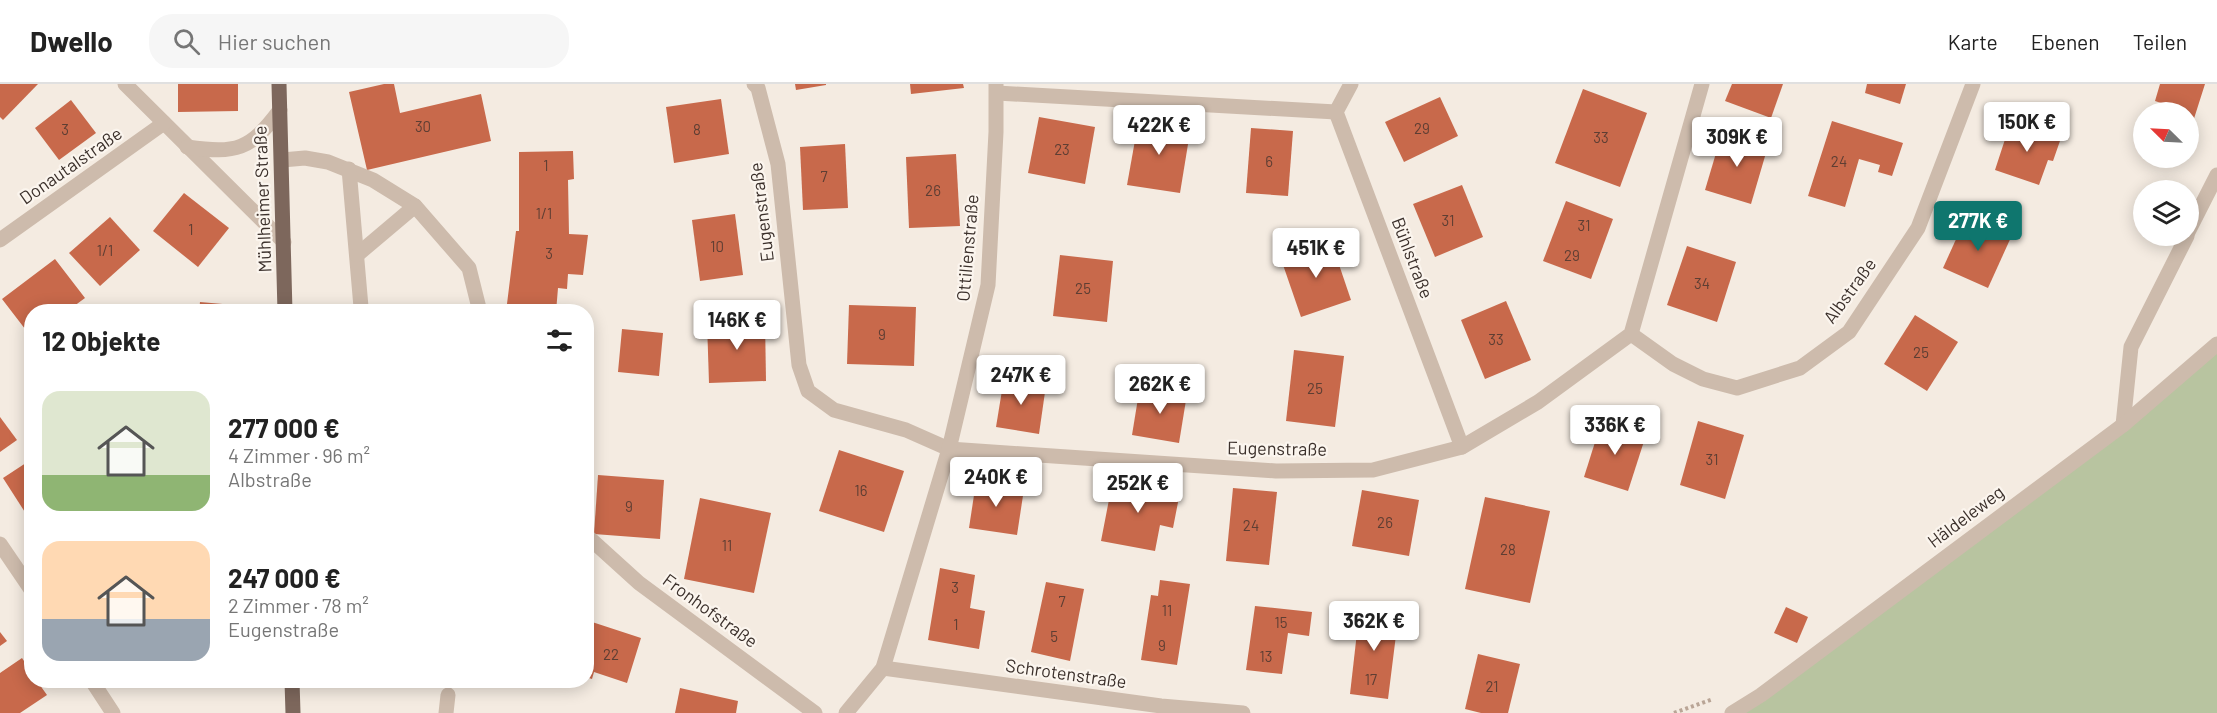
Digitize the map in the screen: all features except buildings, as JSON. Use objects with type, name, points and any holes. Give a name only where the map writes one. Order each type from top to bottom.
[{"type":"main road","name":"Mühlheimer Straße","points":[[279,84],[285,304]]},
{"type":"main road","points":[[292,688],[293,713]]},
{"type":"street","points":[[125,84],[284,242]]},
{"type":"street","name":"Eugenstraße","points":[[754,84],[758,88],[778,164],[799,365],[808,391],[834,410],[906,430],[949,449],[1276,471],[1373,470],[1462,447],[1538,402],[1631,334]]},
{"type":"street","points":[[997,89],[1336,112],[1351,84]]},
{"type":"street","points":[[1631,334],[1702,84]]},
{"type":"street","name":"Albstraße","points":[[1631,334],[1673,364],[1703,379],[1737,388],[1800,368],[1849,332],[1918,228],[1973,84]]},
{"type":"street","name":"Ottilienstraße","points":[[846,713],[883,668],[949,449],[988,285],[997,89]]},
{"type":"street","points":[[187,147],[218,152],[241,148],[262,134],[280,110]]},
{"type":"street","name":"Bühlstraße","points":[[1336,112],[1462,447]]},
{"type":"street","name":"Donautalstraße","points":[[0,240],[164,123]]},
{"type":"street","points":[[282,160],[304,158],[328,162],[373,180],[415,206],[469,268],[478,304]]},
{"type":"street","points":[[349,170],[361,304]]},
{"type":"street","points":[[2199,212],[2217,175]]},
{"type":"street","points":[[357,255],[415,206]]},
{"type":"street","points":[[2123,425],[2131,347],[2182,246]]},
{"type":"street","name":"Häldeleweg","points":[[1732,713],[1761,695],[2123,425],[2217,344]]},
{"type":"street","name":"Fronhofstraße","points":[[594,542],[639,582],[815,713]]},
{"type":"street","points":[[0,544],[24,579]]},
{"type":"street","name":"Schrotenstraße","points":[[883,668],[1160,710],[1243,713]]},
{"type":"street","points":[[97,688],[113,713]]},
{"type":"street","points":[[446,713],[448,695]]},
{"type":"green space","points":[[2217,344],[2217,713],[1732,713],[1761,695]]}]
